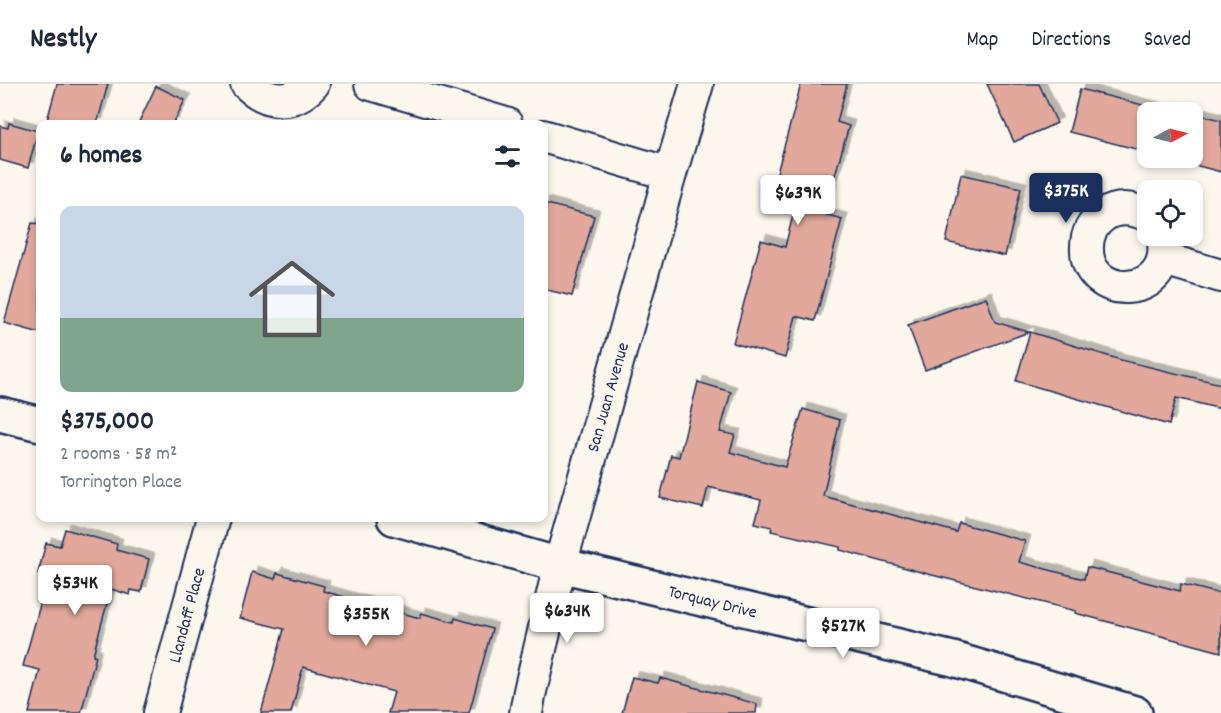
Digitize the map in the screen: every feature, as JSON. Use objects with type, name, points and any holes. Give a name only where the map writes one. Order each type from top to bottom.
[{"type":"street","points":[[247,84],[256,93],[268,99],[282,100],[295,98],[313,84]]},
{"type":"street","points":[[371,84],[492,120]]},
{"type":"street","name":"San Juan Avenue","points":[[526,713],[560,565],[697,84]]},
{"type":"street","points":[[548,137],[670,174]]},
{"type":"street","points":[[1137,210],[1123,208],[1110,211],[1092,228],[1087,239],[1086,253],[1090,266],[1098,277],[1110,285],[1123,288],[1137,287],[1149,281],[1158,271],[1163,247],[1221,276]]},
{"type":"street","points":[[0,414],[36,423]]},
{"type":"street","name":"Llandaff Place","points":[[160,713],[212,522]]},
{"type":"street","name":"Torquay Drive","points":[[408,522],[560,565],[953,659],[1136,713]]},
{"type":"building","points":[[57,84],[108,84],[98,120],[47,120]]},
{"type":"building","points":[[801,84],[847,84],[837,122],[849,126],[824,214],[842,219],[815,321],[796,316],[785,358],[733,343],[761,240],[785,247],[799,191],[774,184]]},
{"type":"building","points":[[987,84],[1039,84],[1057,123],[1014,142]]},
{"type":"building","points":[[156,86],[185,100],[175,120],[140,120]]},
{"type":"building","points":[[1080,89],[1137,104],[1137,149],[1069,132]]},
{"type":"building","points":[[1203,115],[1221,120],[1221,172],[1203,167]]},
{"type":"building","points":[[9,123],[36,130],[28,168],[0,160],[0,126],[8,128]]},
{"type":"building","points":[[961,174],[1021,188],[1005,256],[946,242]]},
{"type":"building","points":[[548,204],[594,216],[572,296],[548,290]]},
{"type":"building","points":[[32,223],[36,224],[36,332],[4,323]]},
{"type":"building","points":[[986,297],[995,322],[1029,332],[925,370],[908,325]]},
{"type":"building","points":[[1030,332],[1121,360],[1221,384],[1221,409],[1176,398],[1169,425],[1016,381]]},
{"type":"building","points":[[698,382],[731,392],[720,432],[735,435],[730,452],[785,467],[803,409],[840,420],[823,496],[956,532],[959,523],[1025,541],[1019,562],[1084,579],[1087,567],[1180,591],[1181,584],[1221,594],[1221,652],[1075,613],[1076,611],[840,550],[840,547],[771,531],[772,527],[755,523],[761,500],[708,487],[703,508],[660,498],[671,455],[679,457]]},
{"type":"building","points":[[65,529],[117,544],[116,550],[149,559],[141,592],[131,590],[130,595],[111,589],[93,655],[96,656],[81,713],[29,713],[40,670],[23,666],[48,576],[38,573],[46,543],[60,546]]},
{"type":"building","points":[[252,572],[275,579],[277,573],[324,586],[323,591],[420,618],[421,613],[454,622],[455,618],[492,629],[469,713],[388,713],[394,692],[303,667],[291,713],[261,713],[284,629],[240,618]]},
{"type":"building","points":[[632,677],[658,683],[660,678],[757,704],[756,713],[622,713]]}]
